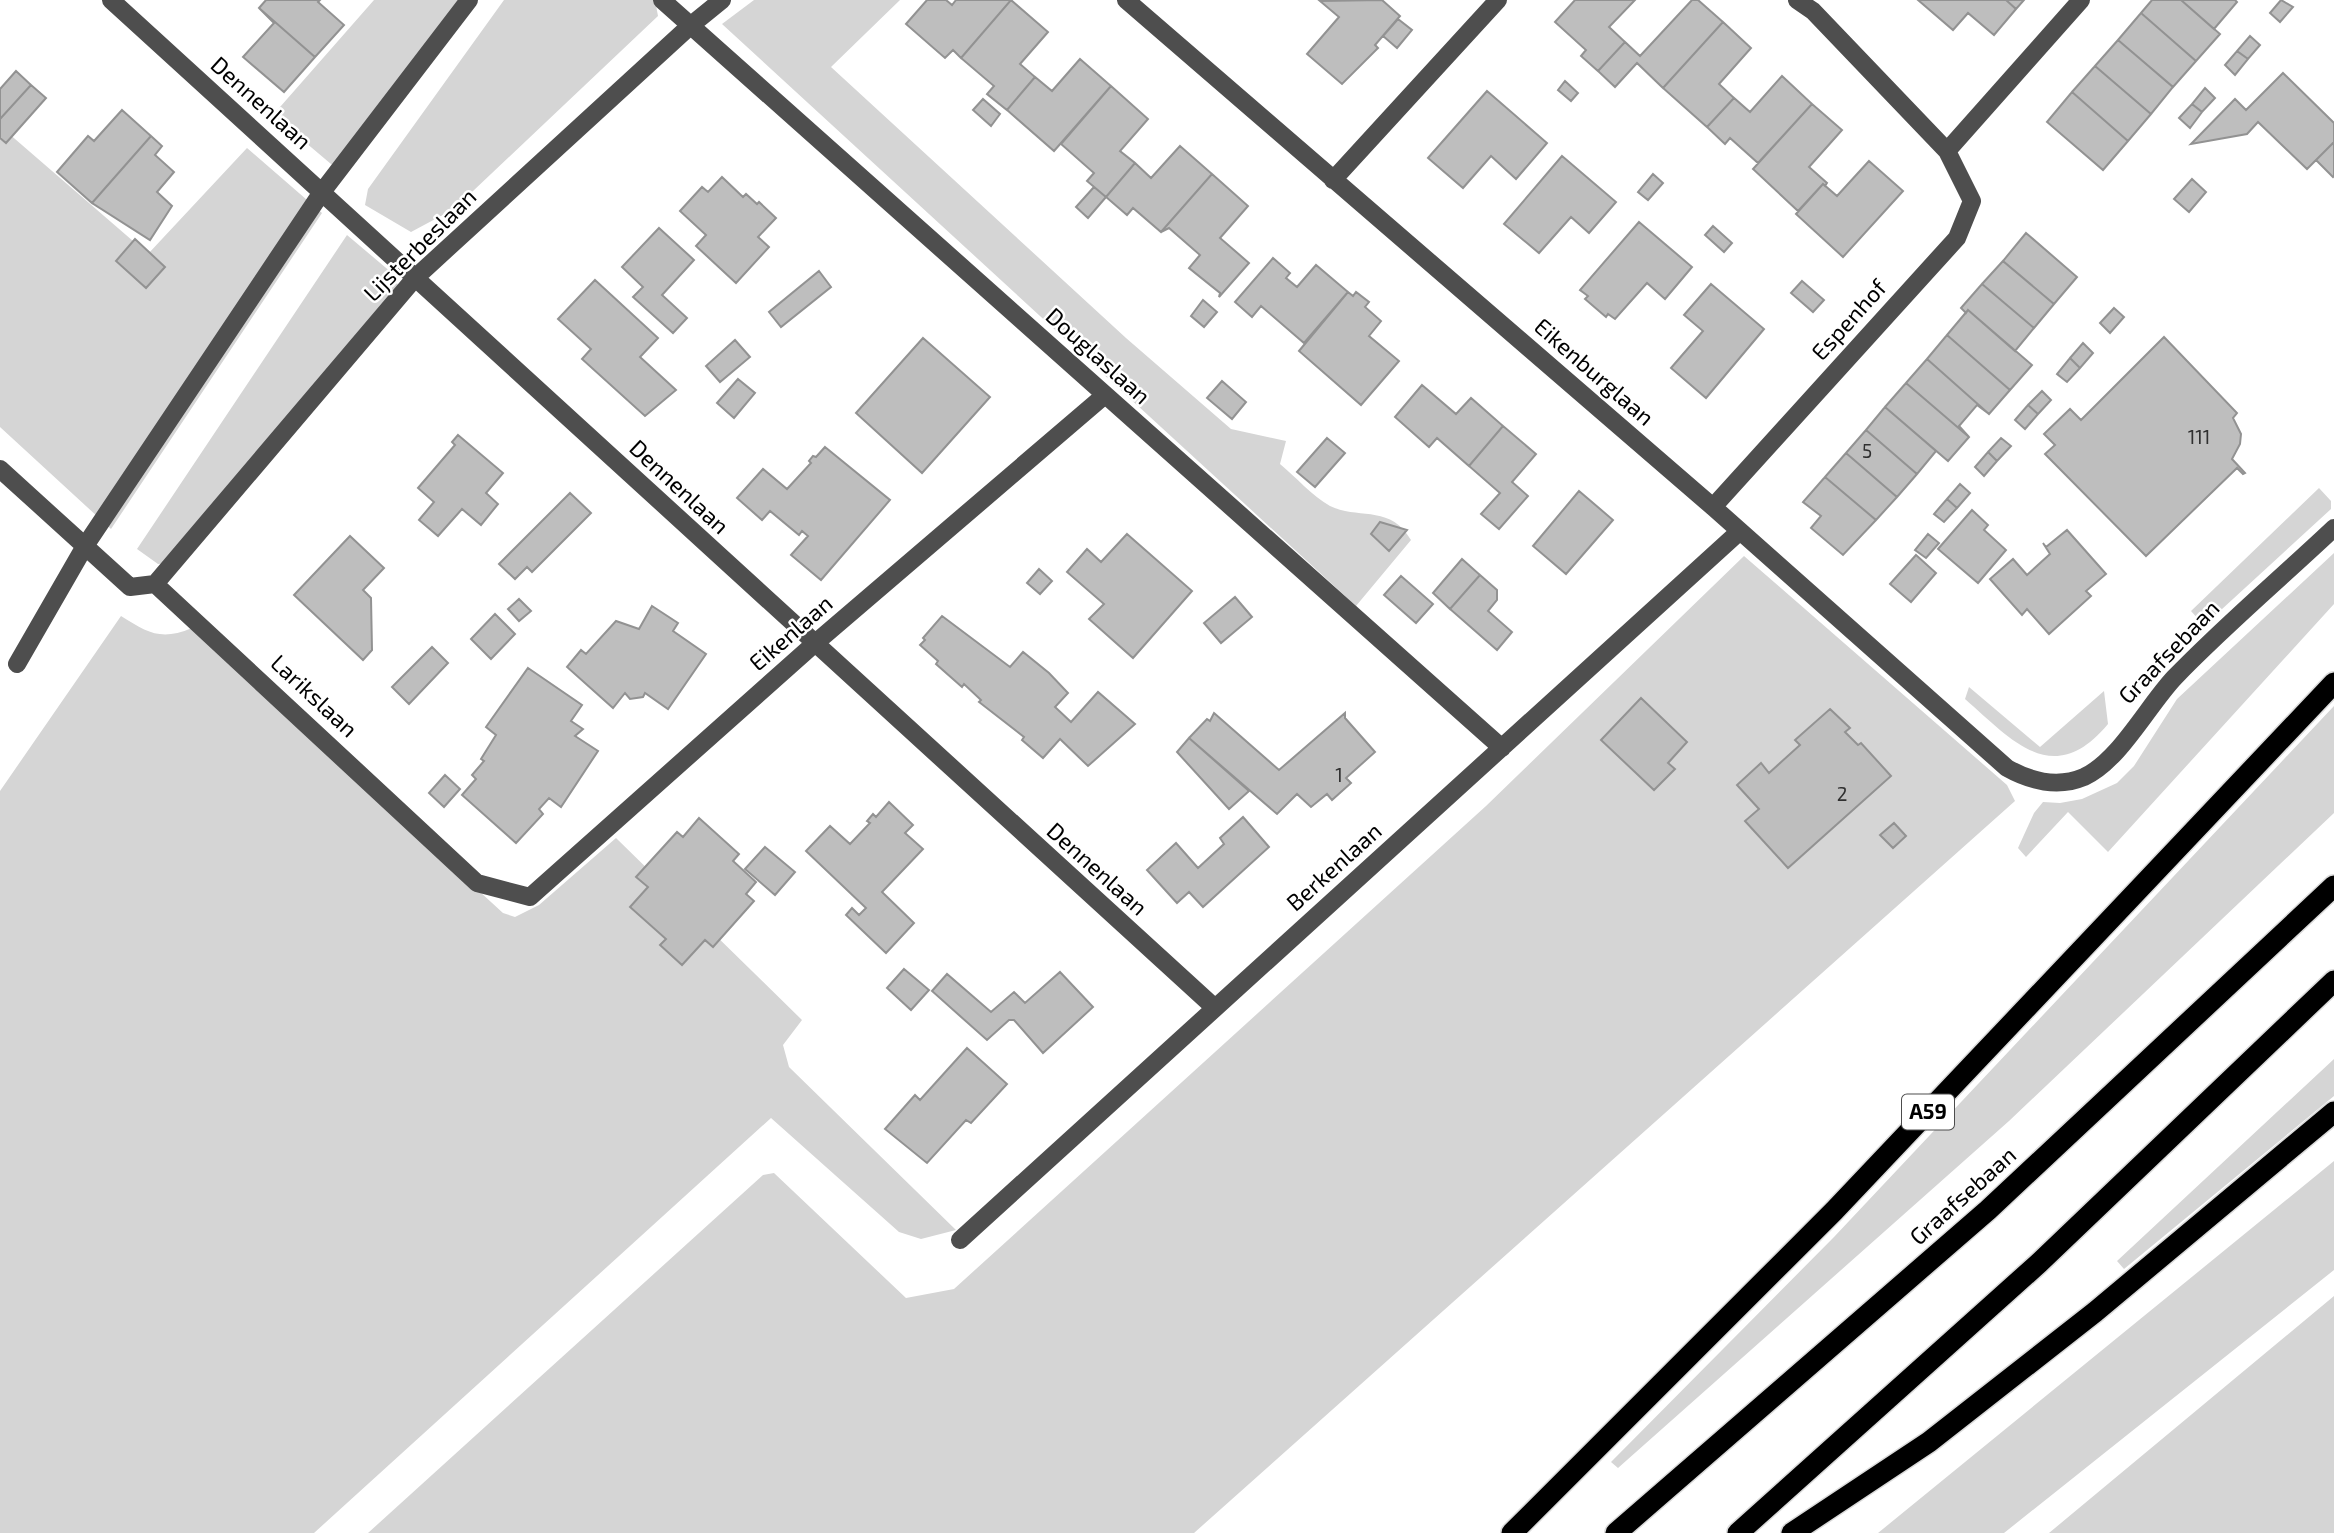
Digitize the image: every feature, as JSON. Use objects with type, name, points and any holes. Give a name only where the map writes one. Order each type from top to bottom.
[{"type":"highway","name":"A59","points":[[1512,1533],[1834,1211],[2334,683]]},
{"type":"highway","name":"Graafsebaan","points":[[1616,1533],[1987,1210],[2334,886]]},
{"type":"highway","points":[[1738,1533],[2039,1264],[2334,981]]},
{"type":"highway","points":[[1792,1533],[1950,1426],[2095,1312],[2334,1112]]},
{"type":"street","name":"Dennenlaan","points":[[111,0],[814,645],[1215,1008]]},
{"type":"street","points":[[17,664],[85,547],[322,192],[469,0]]},
{"type":"street","name":"Douglaslaan","points":[[662,0],[1502,748]]},
{"type":"street","name":"Lijsterbeslaan","points":[[155,584],[415,278],[690,26],[722,0]]},
{"type":"street","name":"Eikenburglaan","points":[[1126,0],[1713,507],[2007,768],[2030,780]]},
{"type":"street","points":[[1333,180],[1498,0]]},
{"type":"street","name":"Espenhof","points":[[1713,507],[1957,238],[1972,201],[1947,151],[1813,11],[1797,0]]},
{"type":"street","points":[[1947,151],[2081,0]]},
{"type":"street","name":"Eikenlaan","points":[[507,892],[530,897],[814,645],[1105,395]]},
{"type":"street","points":[[0,469],[130,587],[155,584]]},
{"type":"street","name":"Graafsebaan","points":[[2030,780],[2067,781],[2084,777],[2103,764],[2175,677],[2334,528]]},
{"type":"street","name":"Berkenlaan","points":[[960,1240],[1740,531]]},
{"type":"street","name":"Larikslaan","points":[[155,584],[477,883],[507,892]]},
{"type":"shaded area","points":[[374,0],[464,0],[344,175],[273,115]]},
{"type":"shaded area","points":[[504,0],[655,0],[658,16],[454,209],[411,232],[365,205],[368,189]]},
{"type":"shaded area","points":[[754,0],[900,0],[831,67],[1126,338],[1231,429],[1286,441],[1280,464],[1317,497],[1341,510],[1384,517],[1403,529],[1411,540],[1356,606],[722,24]]},
{"type":"shaded area","points":[[0,126],[148,254],[247,148],[322,213],[111,529],[0,427]]},
{"type":"shaded area","points":[[347,235],[392,273],[399,287],[170,563],[158,564],[137,549]]},
{"type":"shaded area","points":[[2319,488],[2331,501],[2331,509],[2209,621],[2199,620],[2191,611]]},
{"type":"shaded area","points":[[2334,553],[2334,604],[2108,852],[2068,812],[2026,857],[2018,848],[2034,813],[2043,802],[2060,803],[2082,799],[2117,783],[2134,766],[2177,699]]},
{"type":"shaded area","points":[[1744,556],[2007,785],[2015,801],[1194,1533],[368,1533],[763,1175],[774,1173],[906,1298],[954,1289],[1486,806]]},
{"type":"shaded area","points":[[121,616],[155,633],[172,634],[192,628],[503,913],[515,917],[539,905],[616,838],[802,1020],[783,1045],[789,1067],[956,1230],[921,1239],[899,1232],[771,1118],[314,1533],[0,1533],[0,791]]},
{"type":"shaded area","points":[[1969,687],[2040,747],[2104,691],[2108,724],[2088,744],[2069,754],[2051,756],[2034,752],[1999,729],[1965,699]]},
{"type":"shaded area","points":[[2334,706],[2334,813],[2009,1121],[1618,1468],[1611,1462],[1834,1237]]},
{"type":"shaded area","points":[[2334,1059],[2334,1096],[2124,1269],[2117,1261]]},
{"type":"shaded area","points":[[2334,1161],[2334,1270],[2004,1533],[1878,1533]]},
{"type":"shaded area","points":[[2334,1296],[2334,1533],[2049,1533]]},
{"type":"building","points":[[266,0],[320,0],[318,2],[344,25],[315,57],[259,8]]},
{"type":"building","points":[[927,0],[946,0],[952,5],[956,0],[1011,0],[961,58],[953,50],[945,58],[906,24]]},
{"type":"building","points":[[1011,0],[1048,32],[1020,64],[1035,77],[1007,110],[987,94],[994,86],[961,58]]},
{"type":"building","points":[[1382,0],[1400,16],[1375,45],[1378,48],[1342,84],[1307,54],[1339,17],[1320,1]]},
{"type":"building","points":[[1575,0],[1635,0],[1609,27],[1625,42],[1598,71],[1581,56],[1586,50],[1555,22]]},
{"type":"building","points":[[1692,0],[1698,0],[1723,22],[1663,88],[1637,63],[1615,87],[1598,71],[1625,42],[1640,56]]},
{"type":"building","points":[[1918,0],[2006,0],[2016,9],[1994,35],[1968,13],[1953,30]]},
{"type":"building","points":[[2006,0],[2024,0],[2016,9]]},
{"type":"building","points":[[2152,0],[2181,0],[2220,34],[2196,61],[2141,13]]},
{"type":"building","points":[[2181,0],[2235,0],[2237,2],[2214,29]]},
{"type":"building","points":[[2281,0],[2293,7],[2280,22],[2270,13]]},
{"type":"building","points":[[259,8],[315,57],[284,92],[243,57],[274,23]]},
{"type":"building","points":[[2141,13],[2196,61],[2173,87],[2118,40]]},
{"type":"building","points":[[1398,19],[1412,30],[1397,48],[1383,36]]},
{"type":"building","points":[[1723,22],[1751,48],[1719,84],[1734,98],[1707,127],[1663,88]]},
{"type":"building","points":[[2250,36],[2260,45],[2248,59],[2237,51]]},
{"type":"building","points":[[2118,40],[2173,87],[2151,114],[2095,66]]},
{"type":"building","points":[[2237,51],[2248,59],[2235,75],[2225,65]]},
{"type":"building","points":[[1080,59],[1111,86],[1054,151],[1007,110],[1035,77],[1052,91]]},
{"type":"building","points":[[2095,66],[2151,114],[2128,141],[2072,92]]},
{"type":"building","points":[[16,71],[31,85],[0,119],[0,89]]},
{"type":"building","points":[[2283,73],[2334,123],[2334,142],[2307,169],[2258,122],[2247,134],[2191,144],[2235,99],[2246,110]]},
{"type":"building","points":[[1782,76],[1812,104],[1758,163],[1730,138],[1725,144],[1707,127],[1734,98],[1750,112]]},
{"type":"building","points":[[1565,81],[1578,93],[1571,101],[1558,90]]},
{"type":"building","points":[[31,85],[46,98],[6,143],[0,138],[0,119]]},
{"type":"building","points":[[1111,86],[1148,119],[1120,151],[1135,163],[1106,197],[1087,181],[1094,173],[1061,144]]},
{"type":"building","points":[[2205,88],[2215,98],[2202,112],[2192,104]]},
{"type":"building","points":[[1487,91],[1547,143],[1516,179],[1491,156],[1463,188],[1428,158]]},
{"type":"building","points":[[2072,92],[2128,141],[2103,170],[2047,122]]},
{"type":"building","points":[[983,99],[1000,114],[991,126],[973,110]]},
{"type":"building","points":[[1812,104],[1842,130],[1809,167],[1827,183],[1798,211],[1753,169]]},
{"type":"building","points":[[2192,104],[2202,112],[2190,128],[2179,118]]},
{"type":"building","points":[[122,110],[151,136],[92,203],[57,172],[88,136],[94,141]]},
{"type":"building","points":[[151,136],[162,146],[155,155],[174,172],[157,192],[172,206],[150,240],[92,203]]},
{"type":"building","points":[[2334,142],[2334,176],[2333,177],[2316,160]]},
{"type":"building","points":[[1180,146],[1212,174],[1161,232],[1133,208],[1127,215],[1106,197],[1135,163],[1151,178]]},
{"type":"building","points":[[1562,156],[1616,202],[1589,233],[1571,217],[1539,253],[1504,224]]},
{"type":"building","points":[[1869,161],[1903,191],[1843,257],[1796,214],[1823,184],[1837,196]]},
{"type":"building","points":[[1212,174],[1248,206],[1220,238],[1249,263],[1219,297],[1220,293],[1189,268],[1200,255],[1169,228],[1161,232]]},
{"type":"building","points":[[1653,174],[1663,183],[1648,200],[1638,192]]},
{"type":"building","points":[[722,177],[743,197],[746,194],[757,204],[759,202],[776,218],[758,237],[769,247],[736,283],[696,246],[706,235],[680,211],[702,187],[708,192]]},
{"type":"building","points":[[2192,179],[2206,192],[2189,212],[2174,199]]},
{"type":"building","points":[[1094,187],[1106,197],[1088,218],[1076,207]]},
{"type":"building","points":[[1639,222],[1692,267],[1665,299],[1647,283],[1615,319],[1608,314],[1606,317],[1585,299],[1588,296],[1580,290]]},
{"type":"building","points":[[1713,226],[1732,243],[1724,252],[1705,235]]},
{"type":"building","points":[[659,228],[694,260],[662,295],[687,318],[673,333],[633,297],[643,287],[622,267]]},
{"type":"building","points":[[2026,233],[2077,277],[2054,304],[2003,261]]},
{"type":"building","points":[[135,239],[165,267],[146,288],[116,261]]},
{"type":"building","points":[[1273,258],[1290,273],[1286,278],[1297,287],[1316,265],[1348,292],[1304,343],[1261,306],[1252,317],[1235,302]]},
{"type":"building","points":[[2003,261],[2054,304],[2034,328],[1982,284]]},
{"type":"building","points":[[819,271],[831,287],[781,327],[769,312]]},
{"type":"building","points":[[595,280],[658,338],[640,357],[676,390],[645,416],[582,359],[591,349],[558,319]]},
{"type":"building","points":[[1802,281],[1824,300],[1813,312],[1791,293]]},
{"type":"building","points":[[1711,284],[1764,329],[1706,398],[1671,368],[1703,331],[1684,315]]},
{"type":"building","points":[[1982,284],[2034,328],[2015,351],[1968,310],[1966,313],[1961,308]]},
{"type":"building","points":[[1348,292],[1353,296],[1356,292],[1369,302],[1365,307],[1381,321],[1369,336],[1399,361],[1361,405],[1299,351]]},
{"type":"building","points":[[1203,300],[1217,312],[1204,327],[1191,316]]},
{"type":"building","points":[[2114,308],[2124,317],[2110,333],[2100,323]]},
{"type":"building","points":[[1968,310],[2032,365],[2010,390],[1947,335]]},
{"type":"building","points":[[1947,335],[2010,390],[1989,414],[1927,359]]},
{"type":"building","points":[[2164,337],[2237,413],[2233,418],[2241,434],[2240,444],[2232,459],[2245,473],[2237,468],[2146,556],[2045,454],[2055,445],[2044,434],[2070,409],[2081,420]]},
{"type":"building","points":[[923,338],[990,397],[922,473],[856,413]]},
{"type":"building","points":[[735,340],[750,357],[720,382],[706,366]]},
{"type":"building","points":[[2083,343],[2093,353],[2080,368],[2070,358]]},
{"type":"building","points":[[2070,358],[2080,368],[2067,382],[2057,374]]},
{"type":"building","points":[[1927,359],[1989,414],[1977,405],[1959,426],[1969,437],[1906,383]]},
{"type":"building","points":[[738,379],[755,393],[734,418],[717,403]]},
{"type":"building","points":[[1222,381],[1246,402],[1232,419],[1207,398]]},
{"type":"building","points":[[1906,383],[1969,437],[1948,461],[1885,407]]},
{"type":"building","points":[[1422,385],[1456,414],[1471,398],[1503,426],[1469,466],[1437,438],[1429,447],[1395,417]]},
{"type":"building","points":[[2042,391],[2051,400],[2038,414],[2028,405]]},
{"type":"building","points":[[2028,405],[2038,414],[2025,429],[2015,420]]},
{"type":"building","points":[[1885,407],[1936,451],[1917,474],[1866,430]]},
{"type":"building","points":[[1503,426],[1536,454],[1512,482],[1528,496],[1499,529],[1481,514],[1500,493],[1469,466]]},
{"type":"building","points":[[1866,430],[1917,474],[1897,497],[1846,453]]},
{"type":"building","points":[[458,435],[503,473],[486,493],[498,504],[481,525],[462,509],[438,536],[419,520],[434,502],[418,488],[455,445],[452,442]]},
{"type":"building","points":[[1327,438],[1345,453],[1315,487],[1297,472]]},
{"type":"building","points":[[2001,438],[2011,446],[1997,461],[1988,452]]},
{"type":"building","points":[[825,447],[890,500],[821,580],[791,555],[808,536],[802,531],[799,535],[770,511],[762,520],[737,498],[763,469],[787,489],[811,463],[809,461],[813,456],[816,457]]},
{"type":"building","points":[[1988,452],[1997,461],[1984,476],[1975,467]]},
{"type":"building","points":[[1846,453],[1897,497],[1876,520],[1825,477]]},
{"type":"building","points":[[1825,477],[1876,520],[1843,555],[1811,528],[1821,516],[1803,502]]},
{"type":"building","points":[[1960,484],[1970,493],[1957,508],[1947,499]]},
{"type":"building","points":[[1579,491],[1613,520],[1566,574],[1533,546]]},
{"type":"building","points":[[570,493],[591,513],[532,572],[527,567],[515,579],[499,564]]},
{"type":"building","points":[[1947,499],[1957,508],[1944,522],[1934,514]]},
{"type":"building","points":[[1972,510],[1988,525],[1984,530],[2006,550],[1978,583],[1938,549]]},
{"type":"building","points":[[1380,522],[1407,530],[1389,551],[1371,534]]},
{"type":"building","points":[[2067,530],[2106,574],[2086,591],[2091,596],[2049,634],[2027,609],[2022,615],[1990,579],[2013,559],[2027,575],[2050,554],[2043,543],[2046,547]]},
{"type":"building","points":[[1127,534],[1192,591],[1133,658],[1089,619],[1104,604],[1067,572],[1087,549],[1101,562]]},
{"type":"building","points":[[1928,534],[1939,543],[1926,558],[1915,550]]},
{"type":"building","points":[[350,536],[384,568],[363,590],[371,598],[372,650],[363,660],[294,595]]},
{"type":"building","points":[[1916,555],[1936,573],[1911,602],[1890,584]]},
{"type":"building","points":[[1462,559],[1480,575],[1450,609],[1433,593]]},
{"type":"building","points":[[1039,569],[1052,581],[1040,594],[1027,583]]},
{"type":"building","points":[[1480,575],[1497,590],[1497,600],[1488,611],[1512,632],[1497,650],[1450,609]]},
{"type":"building","points":[[1401,576],[1433,604],[1416,623],[1384,595]]},
{"type":"building","points":[[1235,597],[1252,617],[1221,643],[1204,623]]},
{"type":"building","points":[[519,599],[531,611],[519,621],[508,609]]},
{"type":"building","points":[[652,606],[678,623],[673,631],[706,654],[668,709],[645,693],[643,697],[630,699],[625,693],[613,708],[567,667],[581,650],[586,654],[616,621],[639,629]]},
{"type":"building","points":[[495,614],[515,634],[491,659],[471,639]]},
{"type":"building","points":[[942,616],[1010,667],[1023,652],[1049,673],[1068,693],[1055,707],[1071,722],[1098,692],[1135,724],[1088,766],[1060,739],[1043,758],[1022,740],[1024,737],[979,702],[981,700],[964,684],[962,687],[936,664],[938,661],[920,645]]},
{"type":"building","points":[[432,647],[448,663],[409,704],[392,687]]},
{"type":"building","points":[[528,668],[582,705],[571,721],[583,729],[575,736],[598,751],[561,807],[549,798],[539,809],[543,814],[516,843],[462,795],[476,779],[472,775],[484,761],[481,759],[496,735],[486,727]]},
{"type":"building","points":[[1641,698],[1687,742],[1668,763],[1675,769],[1654,790],[1601,740]]},
{"type":"building","points":[[1830,709],[1850,728],[1845,732],[1858,745],[1861,743],[1891,776],[1788,868],[1745,821],[1759,809],[1737,785],[1761,763],[1769,773],[1800,745],[1795,740]]},
{"type":"building","points":[[1214,713],[1279,770],[1345,713],[1345,718],[1375,752],[1346,778],[1351,783],[1332,800],[1327,794],[1311,807],[1297,794],[1277,814],[1189,738],[1207,719],[1210,721]]},
{"type":"building","points":[[1189,738],[1249,791],[1229,809],[1177,752]]},
{"type":"building","points":[[445,775],[460,789],[444,807],[429,793]]},
{"type":"building","points":[[889,802],[913,825],[905,833],[923,849],[882,892],[914,923],[886,953],[846,915],[852,908],[859,915],[866,908],[806,851],[830,826],[850,844],[870,823],[867,821],[873,814],[876,817]]},
{"type":"building","points":[[1243,817],[1269,847],[1203,907],[1189,892],[1177,903],[1147,870],[1176,843],[1198,868],[1224,844],[1220,838]]},
{"type":"building","points":[[699,818],[739,854],[733,861],[756,882],[746,894],[754,901],[713,947],[705,940],[682,965],[660,945],[666,939],[630,907],[648,887],[636,877],[677,832],[683,837]]},
{"type":"building","points":[[1894,823],[1906,836],[1893,848],[1880,835]]},
{"type":"building","points":[[765,847],[795,872],[775,895],[745,869]]},
{"type":"building","points":[[904,969],[929,990],[911,1010],[887,988]]},
{"type":"building","points":[[1060,972],[1093,1007],[1043,1053],[1014,1020],[1009,1020],[987,1040],[932,991],[947,974],[991,1012],[1014,992],[1025,1003]]},
{"type":"building","points":[[967,1048],[1007,1084],[971,1123],[966,1120],[927,1163],[885,1129],[915,1095],[920,1100]]}]
